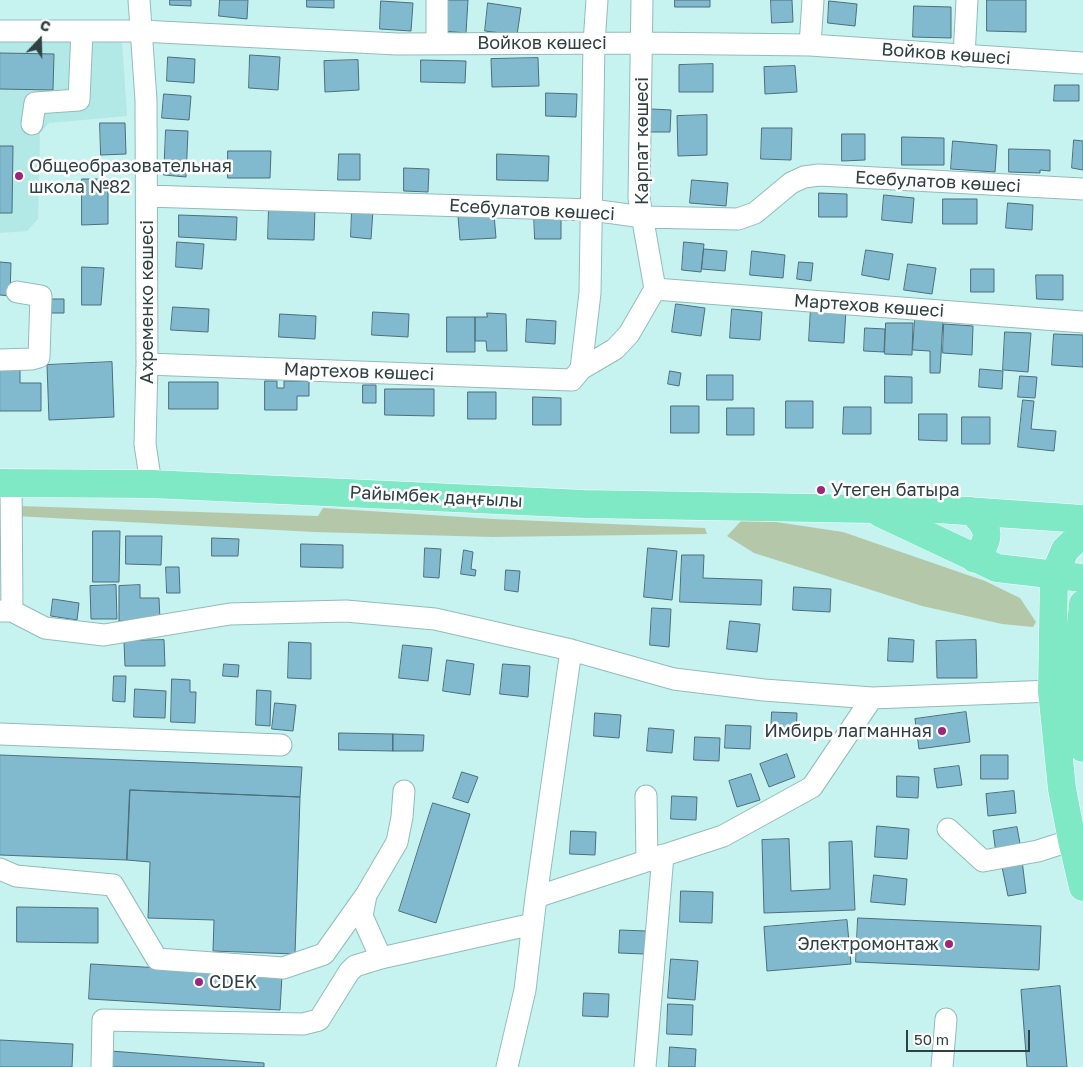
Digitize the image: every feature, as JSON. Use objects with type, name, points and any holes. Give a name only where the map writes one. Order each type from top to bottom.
[{"type":"main road","name":"Райымбек даңғылы","points":[[6,483],[151,484],[584,504],[901,512],[937,509],[1083,519]]},
{"type":"main road","name":"Райымбек даңғылы","points":[[872,510],[996,568],[1083,578]]},
{"type":"main road","points":[[971,511],[983,521],[987,530],[982,550],[975,559]]},
{"type":"main road","points":[[1028,516],[1056,532],[1076,540]]},
{"type":"main road","points":[[1076,540],[1075,555],[1083,573]]},
{"type":"main road","points":[[1076,540],[1065,550],[1054,576],[1052,691],[1062,788],[1083,887]]},
{"type":"main road","points":[[1083,604],[1080,655],[1083,748]]},
{"type":"street","name":"Ахременко көшесі","points":[[139,0],[146,100],[147,364],[145,444],[151,484]]},
{"type":"street","points":[[437,0],[437,43]]},
{"type":"street","points":[[577,375],[590,293],[594,43],[597,0]]},
{"type":"street","name":"Карпат көшесі","points":[[642,0],[640,198],[655,289]]},
{"type":"street","points":[[810,45],[813,0]]},
{"type":"street","points":[[964,56],[967,0]]},
{"type":"street","name":"Войков көшесі","points":[[0,31],[141,31],[397,44],[642,43],[810,45],[1083,63]]},
{"type":"street","points":[[32,124],[35,103],[79,100],[82,31]]},
{"type":"street","name":"Есебулатов көшесі","points":[[147,196],[592,210],[643,217],[738,219],[755,213],[791,184],[804,177],[819,175],[1083,189]]},
{"type":"street","points":[[577,375],[615,349],[629,334],[655,289]]},
{"type":"street","name":"Мартехов көшесі","points":[[655,289],[1083,322]]},
{"type":"street","points":[[0,360],[32,359],[38,357],[41,296],[17,292]]},
{"type":"street","name":"Мартехов көшесі","points":[[147,364],[577,375]]},
{"type":"street","points":[[6,483],[6,611],[44,628],[104,635],[230,614],[346,611],[435,620],[571,650],[674,679],[764,690],[872,698],[1052,691]]},
{"type":"street","points":[[507,1067],[525,990],[571,650]]},
{"type":"street","points":[[536,898],[723,836],[812,786],[872,698]]},
{"type":"street","points":[[0,734],[281,745]]},
{"type":"street","points":[[0,869],[16,876],[113,885],[157,959],[283,968],[324,954],[366,895],[397,842],[402,817],[404,791]]},
{"type":"street","points":[[645,1067],[655,858],[646,796]]},
{"type":"street","points":[[948,829],[983,861],[1038,852],[1072,840]]},
{"type":"street","points":[[366,895],[362,916],[381,958]]},
{"type":"street","points":[[102,1067],[103,1020],[303,1024],[319,1020],[349,972],[355,966],[381,958],[533,924]]},
{"type":"street","points":[[942,1067],[946,1019]]},
{"type":"shaded area","name":"Общеобразовательная школа №82","points":[[0,39],[122,41],[127,116],[49,123],[40,133],[38,219],[27,231],[0,233]]},
{"type":"green space","points":[[20,506],[318,516],[323,508],[493,519],[705,528],[707,534],[492,537],[314,532],[15,516]]},
{"type":"green space","points":[[742,520],[776,522],[843,532],[985,581],[1020,598],[1036,622],[1033,627],[1002,624],[922,606],[754,553],[727,536]]},
{"type":"building","points":[[170,0],[191,0],[191,6],[170,5]]},
{"type":"building","points":[[220,0],[248,0],[247,19],[219,16]]},
{"type":"building","points":[[307,0],[334,0],[334,8],[307,7]]},
{"type":"building","points":[[445,0],[468,0],[466,33],[443,31]]},
{"type":"building","points":[[675,0],[710,0],[710,7],[675,7]]},
{"type":"building","points":[[771,0],[792,0],[793,22],[772,23]]},
{"type":"building","points":[[987,0],[1026,0],[1026,32],[987,31]]},
{"type":"building","points":[[381,1],[413,3],[411,31],[380,29]]},
{"type":"building","points":[[829,1],[857,4],[855,26],[828,23]]},
{"type":"building","points":[[488,3],[521,8],[517,35],[485,31]]},
{"type":"building","points":[[914,6],[951,7],[951,38],[913,37]]},
{"type":"building","points":[[0,53],[54,54],[53,90],[0,89]]},
{"type":"building","points":[[250,55],[280,57],[278,90],[249,88]]},
{"type":"building","points":[[168,57],[195,59],[194,83],[167,81]]},
{"type":"building","points":[[538,58],[539,86],[492,87],[491,59]]},
{"type":"building","points":[[358,60],[359,90],[325,92],[324,61]]},
{"type":"building","points":[[421,60],[466,61],[465,83],[421,82]]},
{"type":"building","points":[[713,64],[713,92],[679,92],[679,65]]},
{"type":"building","points":[[795,66],[797,92],[765,94],[764,67]]},
{"type":"building","points":[[1055,85],[1079,85],[1079,101],[1054,101]]},
{"type":"building","points":[[546,93],[577,94],[576,117],[546,116]]},
{"type":"building","points":[[164,94],[191,96],[189,120],[162,118]]},
{"type":"building","points":[[651,109],[671,110],[670,132],[651,132]]},
{"type":"building","points":[[707,115],[707,155],[678,156],[677,116]]},
{"type":"building","points":[[100,123],[125,123],[126,154],[101,155]]},
{"type":"building","points":[[762,128],[792,128],[791,160],[761,159]]},
{"type":"building","points":[[166,130],[188,131],[186,177],[164,175]]},
{"type":"building","points":[[842,134],[865,134],[865,160],[842,161]]},
{"type":"building","points":[[902,137],[944,138],[944,165],[902,165]]},
{"type":"building","points":[[1074,140],[1083,141],[1083,170],[1072,168]]},
{"type":"building","points":[[953,141],[997,145],[995,172],[951,169]]},
{"type":"building","points":[[0,146],[13,146],[12,213],[0,213]]},
{"type":"building","points":[[1009,149],[1050,150],[1050,171],[1040,170],[1040,173],[1009,172]]},
{"type":"building","points":[[228,151],[271,151],[270,178],[228,178]]},
{"type":"building","points":[[339,154],[360,154],[360,180],[338,180]]},
{"type":"building","points":[[497,154],[549,156],[548,181],[497,180]]},
{"type":"building","points":[[404,168],[429,169],[428,192],[404,191]]},
{"type":"building","points":[[82,179],[108,179],[108,224],[82,225]]},
{"type":"building","points":[[692,180],[728,183],[726,206],[690,203]]},
{"type":"building","points":[[819,193],[847,194],[847,217],[819,217]]},
{"type":"building","points":[[884,195],[914,198],[912,223],[882,220]]},
{"type":"building","points":[[943,199],[977,199],[977,224],[943,224]]},
{"type":"building","points":[[1008,203],[1033,205],[1032,230],[1006,228]]},
{"type":"building","points":[[269,207],[315,209],[314,240],[268,239]]},
{"type":"building","points":[[352,209],[373,210],[371,239],[351,237]]},
{"type":"building","points":[[494,214],[496,238],[460,240],[458,216]]},
{"type":"building","points":[[179,215],[237,217],[236,240],[179,237]]},
{"type":"building","points":[[534,215],[561,215],[561,239],[535,239]]},
{"type":"building","points":[[177,242],[204,244],[202,269],[176,267]]},
{"type":"building","points":[[684,242],[704,244],[701,272],[682,270]]},
{"type":"building","points":[[704,249],[727,251],[725,271],[702,269]]},
{"type":"building","points":[[866,250],[893,254],[889,280],[862,275]]},
{"type":"building","points":[[752,251],[785,255],[783,278],[750,275]]},
{"type":"building","points":[[0,262],[11,263],[10,296],[0,295]]},
{"type":"building","points":[[799,262],[813,263],[811,281],[797,279]]},
{"type":"building","points":[[908,264],[936,268],[932,294],[904,290]]},
{"type":"building","points":[[82,267],[104,268],[101,305],[82,305]]},
{"type":"building","points":[[971,269],[994,269],[994,292],[971,292]]},
{"type":"building","points":[[1036,275],[1063,275],[1063,300],[1037,299]]},
{"type":"building","points":[[46,299],[64,299],[64,313],[45,313]]},
{"type":"building","points":[[676,304],[705,308],[701,336],[672,332]]},
{"type":"building","points":[[173,307],[209,309],[208,332],[171,330]]},
{"type":"building","points":[[811,307],[846,309],[844,343],[809,341]]},
{"type":"building","points":[[732,309],[762,312],[760,340],[730,338]]},
{"type":"building","points":[[373,312],[409,314],[408,337],[372,335]]},
{"type":"building","points":[[487,313],[506,314],[507,351],[487,351],[486,341],[475,341],[475,317],[487,317]]},
{"type":"building","points":[[280,314],[316,316],[315,339],[279,337]]},
{"type":"building","points":[[447,317],[475,317],[475,352],[447,352]]},
{"type":"building","points":[[527,319],[556,321],[555,344],[526,342]]},
{"type":"building","points":[[915,319],[943,320],[940,373],[930,373],[930,351],[913,350]]},
{"type":"building","points":[[886,323],[913,323],[912,355],[885,354]]},
{"type":"building","points":[[944,324],[973,326],[972,355],[943,353]]},
{"type":"building","points":[[865,328],[885,329],[884,352],[864,351]]},
{"type":"building","points":[[1005,332],[1031,333],[1028,372],[1003,370]]},
{"type":"building","points":[[1054,334],[1083,335],[1083,367],[1052,365]]},
{"type":"building","points":[[112,362],[114,417],[49,420],[47,365]]},
{"type":"building","points":[[0,365],[20,365],[20,383],[41,383],[41,411],[0,411]]},
{"type":"building","points":[[980,369],[1003,371],[1002,389],[979,387]]},
{"type":"building","points":[[670,371],[681,373],[679,386],[668,384]]},
{"type":"building","points":[[707,375],[733,375],[733,400],[707,400]]},
{"type":"building","points":[[885,376],[912,377],[912,403],[885,403]]},
{"type":"building","points":[[1020,376],[1037,377],[1035,398],[1018,397]]},
{"type":"building","points":[[265,381],[277,381],[277,388],[284,388],[284,381],[309,381],[309,396],[297,396],[297,410],[265,410]]},
{"type":"building","points":[[169,382],[218,382],[218,409],[169,409]]},
{"type":"building","points":[[363,385],[376,385],[376,403],[363,403]]},
{"type":"building","points":[[385,389],[434,389],[434,416],[385,415]]},
{"type":"building","points":[[468,392],[496,392],[496,419],[468,419]]},
{"type":"building","points":[[533,397],[561,398],[561,425],[533,425]]},
{"type":"building","points":[[1023,400],[1034,401],[1031,429],[1056,431],[1054,451],[1018,447]]},
{"type":"building","points":[[786,401],[813,401],[813,428],[786,428]]},
{"type":"building","points":[[671,406],[699,406],[699,433],[671,433]]},
{"type":"building","points":[[844,407],[871,407],[871,434],[843,434]]},
{"type":"building","points":[[727,408],[754,408],[754,435],[727,435]]},
{"type":"building","points":[[919,414],[947,414],[947,441],[919,440]]},
{"type":"building","points":[[962,417],[990,417],[990,444],[962,444]]},
{"type":"building","points":[[93,531],[120,531],[119,582],[93,582]]},
{"type":"building","points":[[126,536],[162,536],[161,565],[126,564]]},
{"type":"building","points":[[212,538],[239,539],[238,556],[212,556]]},
{"type":"building","points":[[301,544],[343,545],[343,568],[301,567]]},
{"type":"building","points":[[425,548],[441,549],[439,578],[424,577]]},
{"type":"building","points":[[648,548],[677,551],[672,600],[644,597]]},
{"type":"building","points":[[464,550],[473,552],[471,569],[476,570],[475,576],[461,574]]},
{"type":"building","points":[[682,555],[704,555],[703,578],[762,580],[761,605],[680,602]]},
{"type":"building","points":[[166,567],[179,567],[180,593],[167,593]]},
{"type":"building","points":[[506,570],[520,571],[518,592],[505,590]]},
{"type":"building","points":[[116,585],[117,619],[91,619],[90,586]]},
{"type":"building","points":[[140,585],[140,598],[159,598],[160,620],[119,621],[119,586]]},
{"type":"building","points":[[794,587],[831,589],[830,612],[793,610]]},
{"type":"building","points":[[53,599],[79,603],[77,620],[51,616]]},
{"type":"building","points":[[652,608],[671,609],[669,647],[650,645]]},
{"type":"building","points":[[730,621],[760,624],[757,652],[727,649]]},
{"type":"building","points":[[889,638],[914,640],[913,662],[888,661]]},
{"type":"building","points":[[164,640],[165,666],[125,666],[124,641]]},
{"type":"building","points":[[976,640],[977,678],[937,678],[936,641]]},
{"type":"building","points":[[289,642],[311,643],[311,679],[288,678]]},
{"type":"building","points":[[403,645],[432,648],[428,681],[399,678]]},
{"type":"building","points":[[447,660],[474,664],[470,695],[443,691]]},
{"type":"building","points":[[224,664],[239,665],[238,677],[223,676]]},
{"type":"building","points":[[503,664],[530,666],[528,697],[500,694]]},
{"type":"building","points":[[114,676],[126,676],[125,702],[113,701]]},
{"type":"building","points":[[172,679],[190,680],[190,692],[196,692],[195,723],[171,722]]},
{"type":"building","points":[[135,689],[166,691],[165,718],[134,717]]},
{"type":"building","points":[[257,690],[271,691],[270,726],[256,725]]},
{"type":"building","points":[[275,703],[296,705],[293,731],[272,729]]},
{"type":"building","points":[[772,712],[797,713],[796,736],[771,735]]},
{"type":"building","name":"Имбирь лагманная","points":[[966,712],[970,742],[919,749],[915,719]]},
{"type":"building","points":[[595,713],[621,715],[619,738],[594,736]]},
{"type":"building","points":[[726,725],[751,726],[750,749],[725,748]]},
{"type":"building","points":[[649,728],[674,730],[672,753],[647,751]]},
{"type":"building","points":[[339,733],[393,734],[393,751],[339,750]]},
{"type":"building","points":[[393,734],[424,735],[423,751],[393,751]]},
{"type":"building","points":[[695,737],[720,738],[719,761],[694,760]]},
{"type":"building","points":[[787,754],[795,777],[769,787],[760,764]]},
{"type":"building","points":[[0,755],[302,767],[300,797],[130,790],[127,860],[0,855]]},
{"type":"building","points":[[981,755],[1008,755],[1008,779],[981,779]]},
{"type":"building","points":[[959,766],[962,785],[937,788],[934,769]]},
{"type":"building","points":[[462,772],[478,777],[468,803],[453,798]]},
{"type":"building","points":[[751,774],[760,800],[737,807],[729,781]]},
{"type":"building","points":[[897,776],[919,777],[918,798],[897,797]]},
{"type":"building","points":[[130,790],[300,797],[295,954],[213,951],[214,920],[148,918],[150,862],[127,860]]},
{"type":"building","points":[[1014,791],[1016,813],[988,816],[986,794]]},
{"type":"building","points":[[672,796],[697,797],[696,820],[671,819]]},
{"type":"building","points":[[433,803],[470,814],[436,923],[399,911]]},
{"type":"building","points":[[877,826],[909,829],[907,859],[875,857]]},
{"type":"building","points":[[1017,827],[1021,849],[996,853],[993,831]]},
{"type":"building","points":[[571,831],[596,832],[595,855],[570,854]]},
{"type":"building","points":[[789,839],[791,891],[830,889],[829,842],[852,841],[855,910],[764,913],[762,840]]},
{"type":"building","points":[[1022,860],[1026,893],[1008,896],[1001,862]]},
{"type":"building","points":[[874,875],[907,879],[905,905],[871,902]]},
{"type":"building","points":[[681,891],[713,892],[712,923],[680,922]]},
{"type":"building","points":[[17,907],[98,908],[98,943],[17,942]]},
{"type":"building","name":"Электромонтаж","points":[[858,918],[1041,926],[1039,970],[856,962]]},
{"type":"building","points":[[847,920],[851,964],[767,971],[764,927]]},
{"type":"building","points":[[620,930],[646,931],[644,954],[619,953]]},
{"type":"building","points":[[671,959],[698,961],[695,1000],[668,998]]},
{"type":"building","points":[[91,964],[282,975],[280,1010],[89,999]]},
{"type":"building","points":[[1060,986],[1067,1067],[1027,1067],[1021,990]]},
{"type":"building","points":[[584,993],[609,994],[608,1017],[583,1016]]},
{"type":"building","points":[[668,1004],[693,1005],[692,1035],[667,1034]]},
{"type":"building","points":[[0,1040],[73,1044],[72,1067],[0,1067]]},
{"type":"building","points":[[670,1047],[696,1049],[695,1067],[669,1067]]},
{"type":"building","points":[[111,1051],[264,1063],[264,1067],[110,1067]]},
{"type":"place","name":"Общеобразовательная школа №82","points":[[19,176]]},
{"type":"place","name":"Утеген батыра","points":[[821,490]]},
{"type":"place","name":"Имбирь лагманная","points":[[942,731]]},
{"type":"place","name":"Электромонтаж","points":[[949,944]]},
{"type":"place","name":"CDEK","points":[[199,982]]}]
